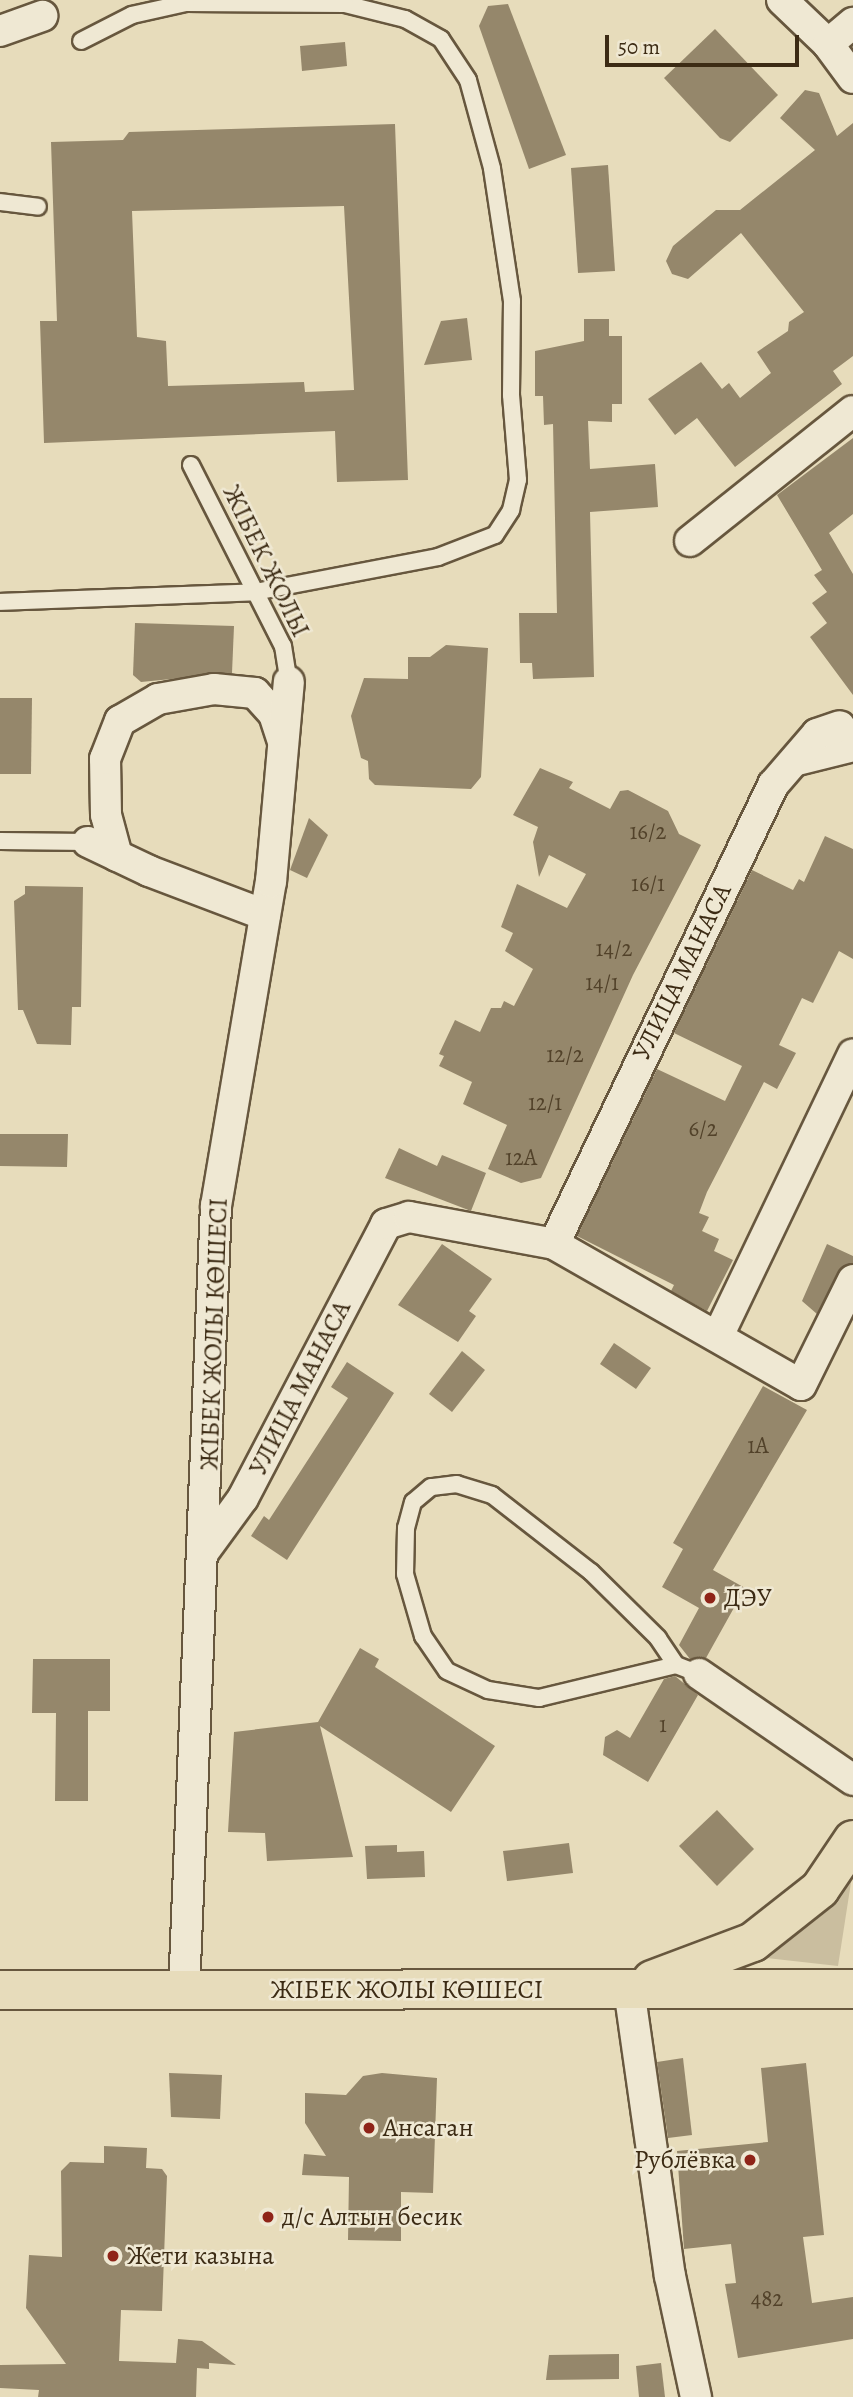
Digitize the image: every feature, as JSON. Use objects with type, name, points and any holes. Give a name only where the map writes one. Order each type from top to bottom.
[{"type":"highway","points":[[629,1989],[753,1942],[820,1889],[853,1840]]},
{"type":"highway","name":"ЖІБЕК ЖОЛЫ КӨШЕСІ","points":[[0,1990],[853,1989]]},
{"type":"street","points":[[782,0],[828,44],[853,78]]},
{"type":"street","points":[[0,31],[42,16]]},
{"type":"street","points":[[828,44],[853,23]]},
{"type":"street","points":[[690,541],[853,411]]},
{"type":"street","name":"ЖІБЕК ЖОЛЫ КӨШЕСІ","points":[[184,1991],[205,1550],[216,1206],[265,915],[289,682]]},
{"type":"street","points":[[117,856],[106,815],[105,759],[120,721],[158,699],[214,689],[255,692],[274,714],[284,741]]},
{"type":"street","name":"УЛИЦА МАНАСА","points":[[554,1244],[746,838],[790,762],[817,734],[847,736]]},
{"type":"street","points":[[88,842],[265,915]]},
{"type":"street","points":[[719,1334],[853,1054]]},
{"type":"street","name":"УЛИЦА МАНАСА","points":[[205,1550],[243,1498],[386,1224],[409,1217],[554,1244],[719,1334],[801,1385],[853,1280]]},
{"type":"street","points":[[688,1669],[853,1780]]},
{"type":"street","points":[[629,1989],[670,2276],[696,2397]]},
{"type":"lane","points":[[0,602],[255,592],[438,557],[495,535],[511,510],[517,480],[511,395],[512,301],[492,168],[468,80],[440,39],[405,19],[345,4],[186,3],[132,15],[82,41]]},
{"type":"lane","points":[[0,202],[38,207]]},
{"type":"lane","name":"ЖІБЕК ЖОЛЫ","points":[[191,465],[283,646],[289,682]]},
{"type":"lane","points":[[0,841],[88,842]]},
{"type":"lane","points":[[457,1484],[492,1495],[591,1572],[688,1669],[539,1698],[488,1690],[447,1671],[423,1636],[405,1574],[406,1528],[413,1502],[431,1487],[457,1484]]},
{"type":"shaded area","points":[[852,1876],[838,1966],[758,1957]]},
{"type":"building","points":[[508,4],[566,155],[529,169],[479,26],[488,6]]},
{"type":"building","points":[[715,29],[778,95],[730,142],[720,138],[664,78]]},
{"type":"building","points":[[345,42],[347,66],[302,71],[300,46]]},
{"type":"building","points":[[805,90],[819,93],[837,136],[853,123],[853,356],[833,371],[842,384],[735,467],[697,418],[675,435],[648,399],[701,362],[722,389],[729,383],[740,398],[771,373],[757,352],[788,331],[789,322],[804,312],[741,233],[688,279],[672,274],[666,261],[673,246],[716,210],[740,210],[815,150],[780,118]]},
{"type":"building","points":[[395,124],[408,480],[337,482],[335,431],[44,443],[40,321],[57,321],[51,142],[123,140],[129,132]],"holes":[[[344,206],[354,390],[305,392],[304,382],[168,386],[166,341],[137,337],[132,211]]]},
{"type":"building","points":[[608,165],[615,271],[578,273],[571,168]]},
{"type":"building","points":[[467,318],[472,360],[424,365],[441,321]]},
{"type":"building","points":[[584,319],[609,319],[609,336],[622,336],[622,404],[612,404],[612,422],[588,421],[590,469],[655,464],[658,507],[590,512],[594,677],[533,679],[532,663],[520,663],[519,613],[557,613],[553,424],[544,425],[543,396],[535,396],[535,351],[584,341]]},
{"type":"building","points":[[853,438],[853,514],[829,533],[853,574],[853,695],[810,637],[827,623],[812,603],[827,592],[814,575],[822,570],[777,495]]},
{"type":"building","points":[[135,623],[234,626],[232,673],[141,682],[133,675]]},
{"type":"building","points":[[446,645],[488,648],[481,777],[471,789],[375,785],[369,779],[368,761],[361,758],[351,716],[364,678],[408,679],[408,657],[430,657]]},
{"type":"building","points":[[0,698],[32,698],[31,774],[0,774]]},
{"type":"building","points":[[540,768],[573,782],[569,788],[610,809],[620,791],[628,790],[668,811],[679,834],[701,845],[633,975],[541,1178],[521,1183],[488,1169],[507,1125],[463,1104],[472,1082],[439,1066],[444,1056],[439,1054],[455,1020],[480,1032],[491,1008],[501,1008],[504,1001],[514,1006],[533,969],[505,951],[513,933],[501,927],[517,884],[567,908],[586,874],[549,855],[539,877],[533,842],[538,827],[513,815]]},
{"type":"building","points":[[309,818],[328,835],[307,878],[290,870]]},
{"type":"building","points":[[825,836],[853,849],[853,959],[839,951],[813,1003],[802,998],[779,1045],[796,1053],[777,1089],[764,1082],[707,1192],[699,1213],[709,1217],[702,1231],[719,1239],[714,1251],[733,1260],[707,1311],[671,1291],[674,1285],[577,1236],[657,1069],[725,1101],[742,1066],[674,1033],[752,870],[793,890],[799,879],[804,882]]},
{"type":"building","points":[[25,886],[83,887],[81,1007],[72,1007],[71,1045],[37,1044],[23,1010],[18,1010],[14,901],[25,894]]},
{"type":"building","points":[[0,1134],[68,1134],[67,1167],[0,1166]]},
{"type":"building","points":[[399,1148],[437,1166],[442,1155],[486,1173],[471,1211],[385,1178]]},
{"type":"building","points":[[442,1244],[492,1279],[469,1311],[476,1316],[458,1342],[398,1305]]},
{"type":"building","points":[[827,1244],[853,1256],[853,1263],[838,1272],[817,1314],[802,1301]]},
{"type":"building","points":[[614,1343],[651,1368],[636,1389],[600,1364]]},
{"type":"building","points":[[462,1351],[485,1370],[452,1412],[429,1394]]},
{"type":"building","points":[[347,1362],[394,1393],[287,1560],[251,1536],[264,1516],[269,1520],[348,1398],[331,1387]]},
{"type":"building","points":[[763,1386],[807,1410],[713,1570],[745,1588],[706,1658],[690,1659],[679,1645],[699,1608],[662,1587],[683,1549],[673,1543]]},
{"type":"building","points":[[360,1648],[379,1659],[375,1667],[495,1746],[451,1812],[320,1726],[353,1857],[267,1861],[265,1833],[228,1832],[234,1732],[318,1722]]},
{"type":"building","points":[[33,1659],[110,1659],[110,1711],[88,1711],[88,1801],[55,1801],[56,1713],[32,1713]]},
{"type":"building","points":[[675,1676],[698,1695],[648,1782],[603,1755],[605,1737],[617,1730],[630,1738],[664,1679]]},
{"type":"building","points":[[717,1810],[754,1849],[717,1886],[679,1846]]},
{"type":"building","points":[[569,1843],[573,1873],[507,1881],[503,1851]]},
{"type":"building","points":[[397,1845],[397,1852],[424,1851],[425,1877],[367,1879],[365,1846]]},
{"type":"building","points":[[683,2058],[692,2135],[668,2138],[657,2062]]},
{"type":"building","name":"Рублёвка","points":[[806,2063],[824,2235],[803,2237],[812,2303],[853,2297],[853,2339],[738,2358],[725,2284],[736,2283],[731,2244],[684,2249],[677,2151],[768,2142],[761,2068]]},
{"type":"building","points":[[169,2073],[222,2075],[220,2119],[171,2117]]},
{"type":"building","points":[[382,2073],[437,2078],[433,2193],[401,2192],[401,2241],[348,2240],[349,2177],[302,2175],[304,2154],[326,2156],[305,2123],[305,2093],[346,2095],[363,2076]]},
{"type":"building","name":"Жети казына","points":[[104,2146],[147,2148],[146,2168],[162,2169],[167,2176],[162,2311],[121,2310],[119,2361],[176,2363],[178,2339],[202,2341],[236,2365],[209,2363],[209,2369],[197,2368],[196,2397],[38,2397],[39,2390],[0,2388],[0,2365],[66,2364],[26,2308],[29,2255],[62,2257],[61,2171],[70,2162],[104,2163]]},
{"type":"building","points":[[619,2354],[619,2379],[546,2380],[549,2355]]},
{"type":"building","points":[[661,2363],[665,2397],[639,2397],[636,2366]]},
{"type":"place","name":"ДЭУ","points":[[710,1598]]},
{"type":"place","name":"Ансаган","points":[[369,2128]]},
{"type":"place","name":"Рублёвка","points":[[750,2160]]},
{"type":"place","name":"д/с Алтын бесик","points":[[268,2217]]},
{"type":"place","name":"Жети казына","points":[[113,2256]]}]
